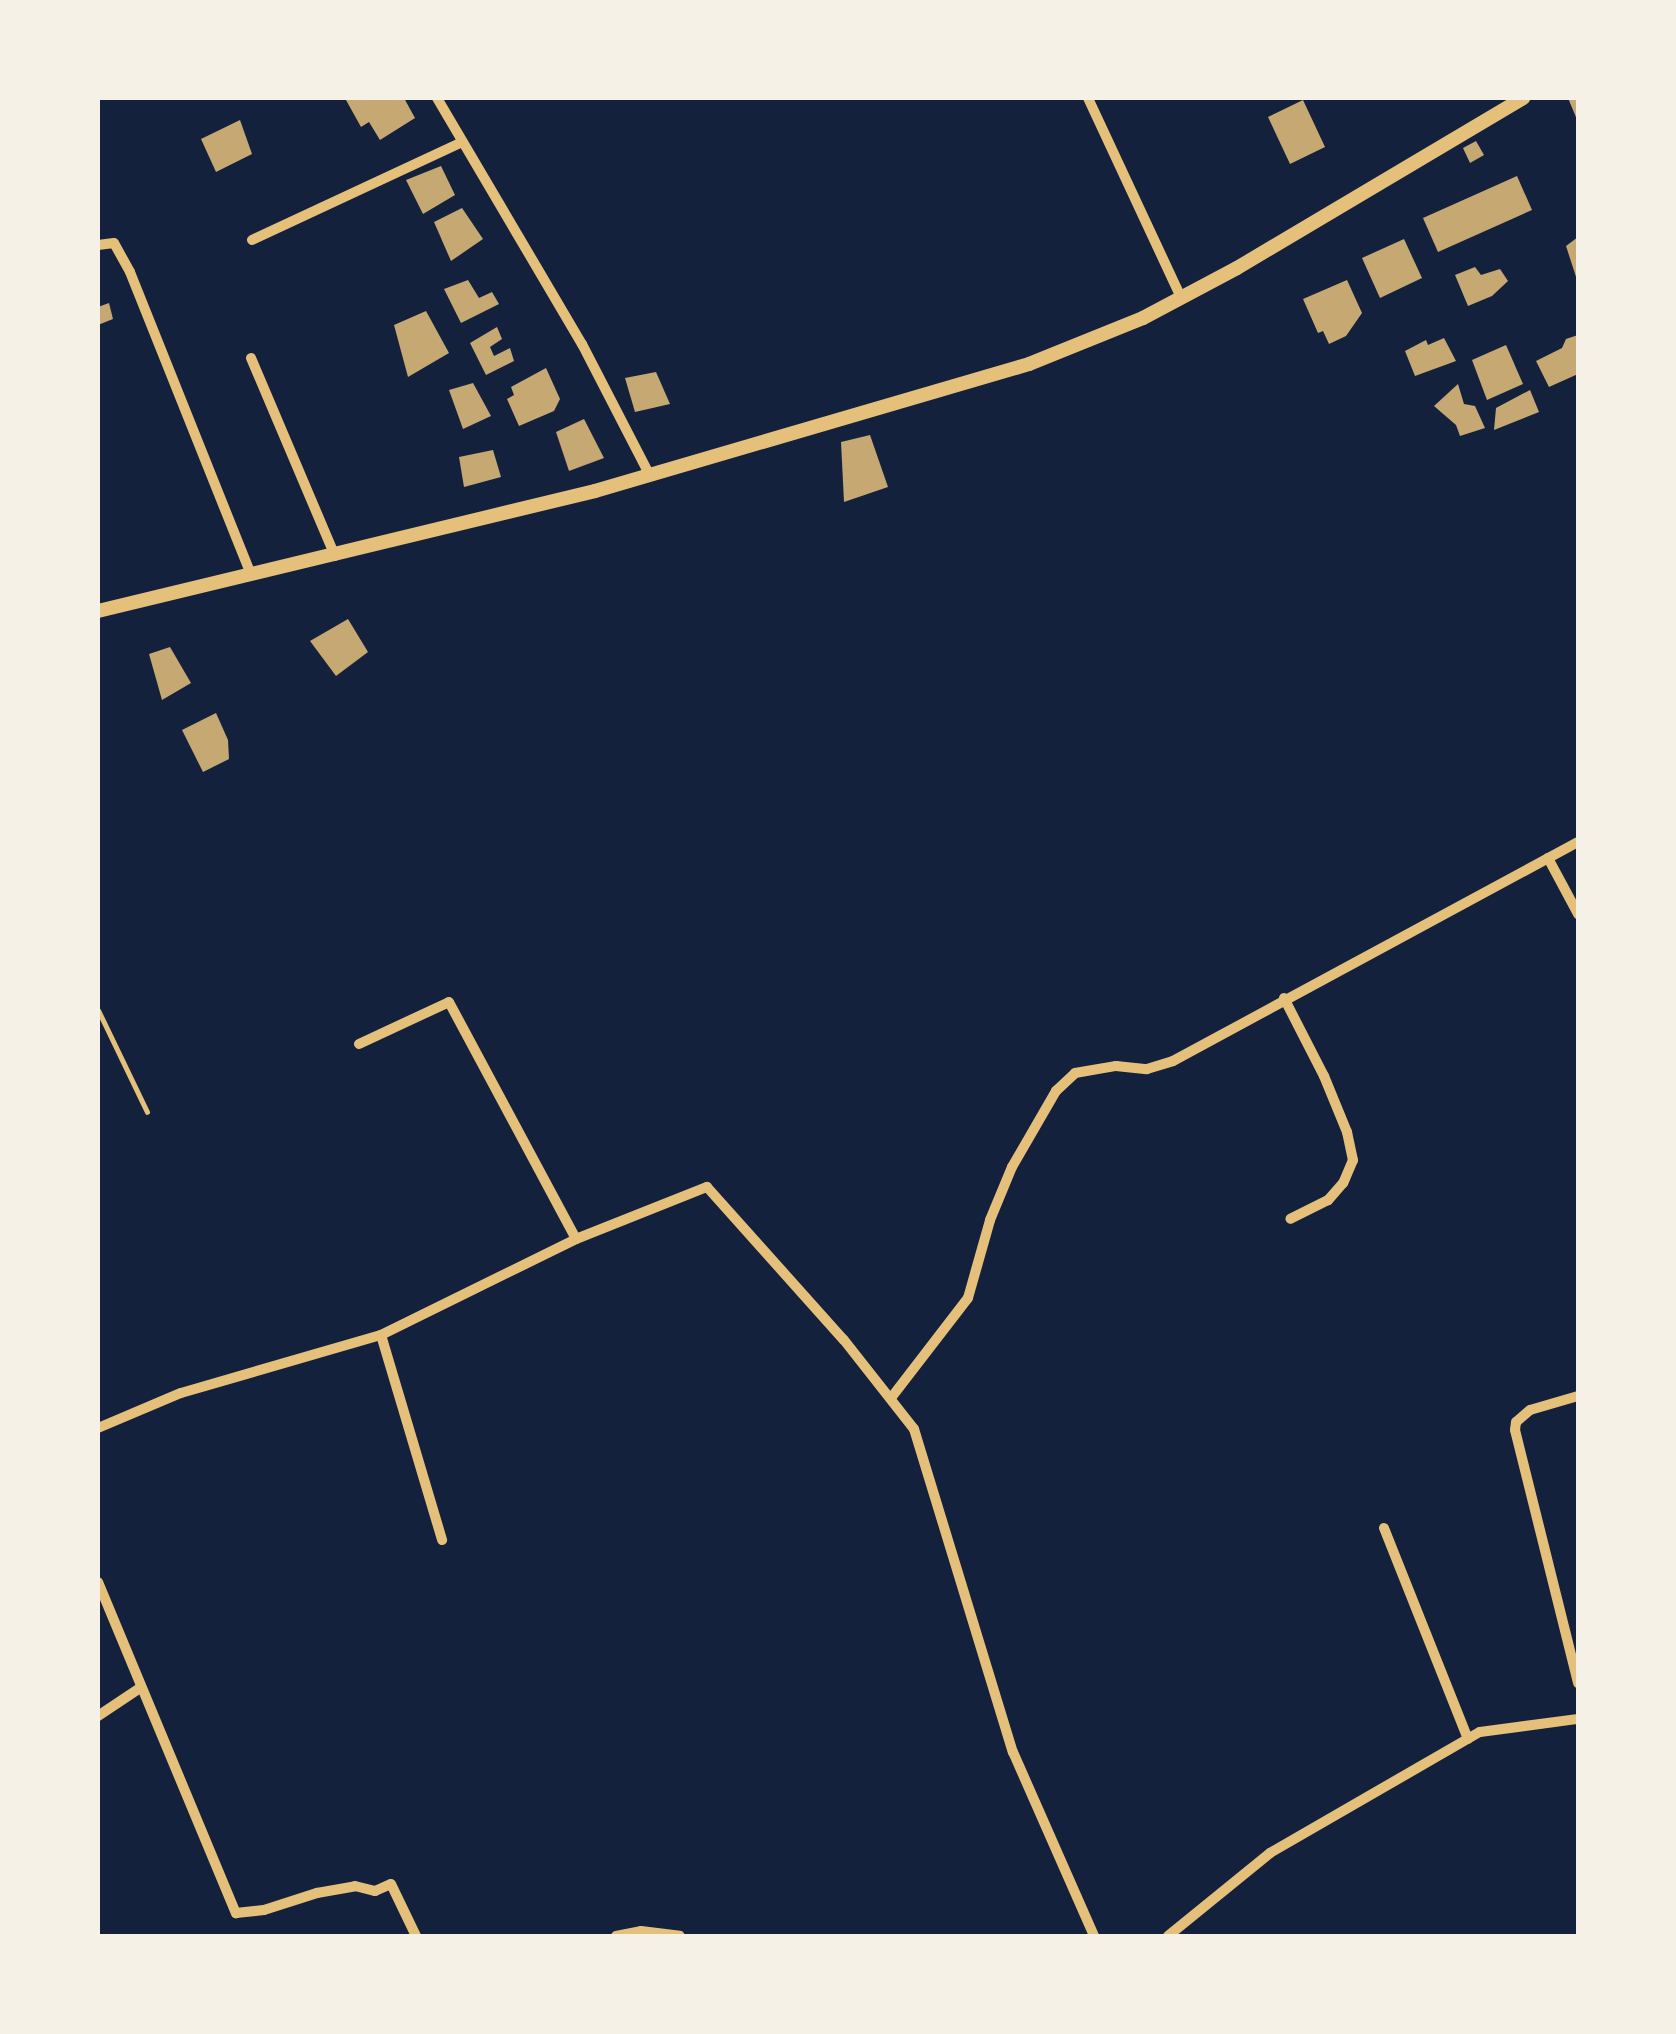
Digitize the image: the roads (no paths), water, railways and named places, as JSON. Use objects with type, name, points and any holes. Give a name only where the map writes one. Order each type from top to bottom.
[{"type":"street","points":[[436,98],[582,344],[650,476]]},
{"type":"street","points":[[1088,98],[1182,297]]},
{"type":"street","points":[[98,608],[252,576],[650,476],[1029,364],[1143,318],[1182,297],[1310,226],[1523,98]]},
{"type":"street","points":[[252,240],[462,142]]},
{"type":"street","points":[[98,244],[114,243],[130,272],[252,576]]},
{"type":"street","points":[[251,358],[335,556]]},
{"type":"street","points":[[891,1398],[968,1298],[990,1220],[1012,1167],[1056,1091],[1076,1073],[1116,1066],[1147,1069],[1172,1061],[1578,842]]},
{"type":"street","points":[[1548,858],[1578,914]]},
{"type":"street","points":[[1284,998],[1324,1076],[1353,1160],[1343,1184],[1328,1200],[1290,1220]]},
{"type":"street","points":[[359,1044],[449,1002],[576,1240]]},
{"type":"street","points":[[98,1428],[181,1393],[381,1335],[576,1240],[688,1192],[707,1188],[914,1429],[1013,1752],[1094,1936]]},
{"type":"street","points":[[381,1335],[442,1540]]},
{"type":"street","points":[[1578,1396],[1530,1410],[1516,1422],[1515,1430],[1578,1683]]},
{"type":"street","points":[[1384,1528],[1468,1739]]},
{"type":"street","points":[[98,1582],[236,1913],[264,1910],[317,1893],[355,1886],[375,1891],[391,1884],[416,1936]]},
{"type":"street","points":[[98,1716],[140,1688]]},
{"type":"street","points":[[1173,1934],[1270,1853],[1468,1739],[1497,1728],[1578,1719]]},
{"type":"street","points":[[616,1936],[640,1931],[680,1936]]},
{"type":"lane","points":[[98,1010],[147,1112]]}]
